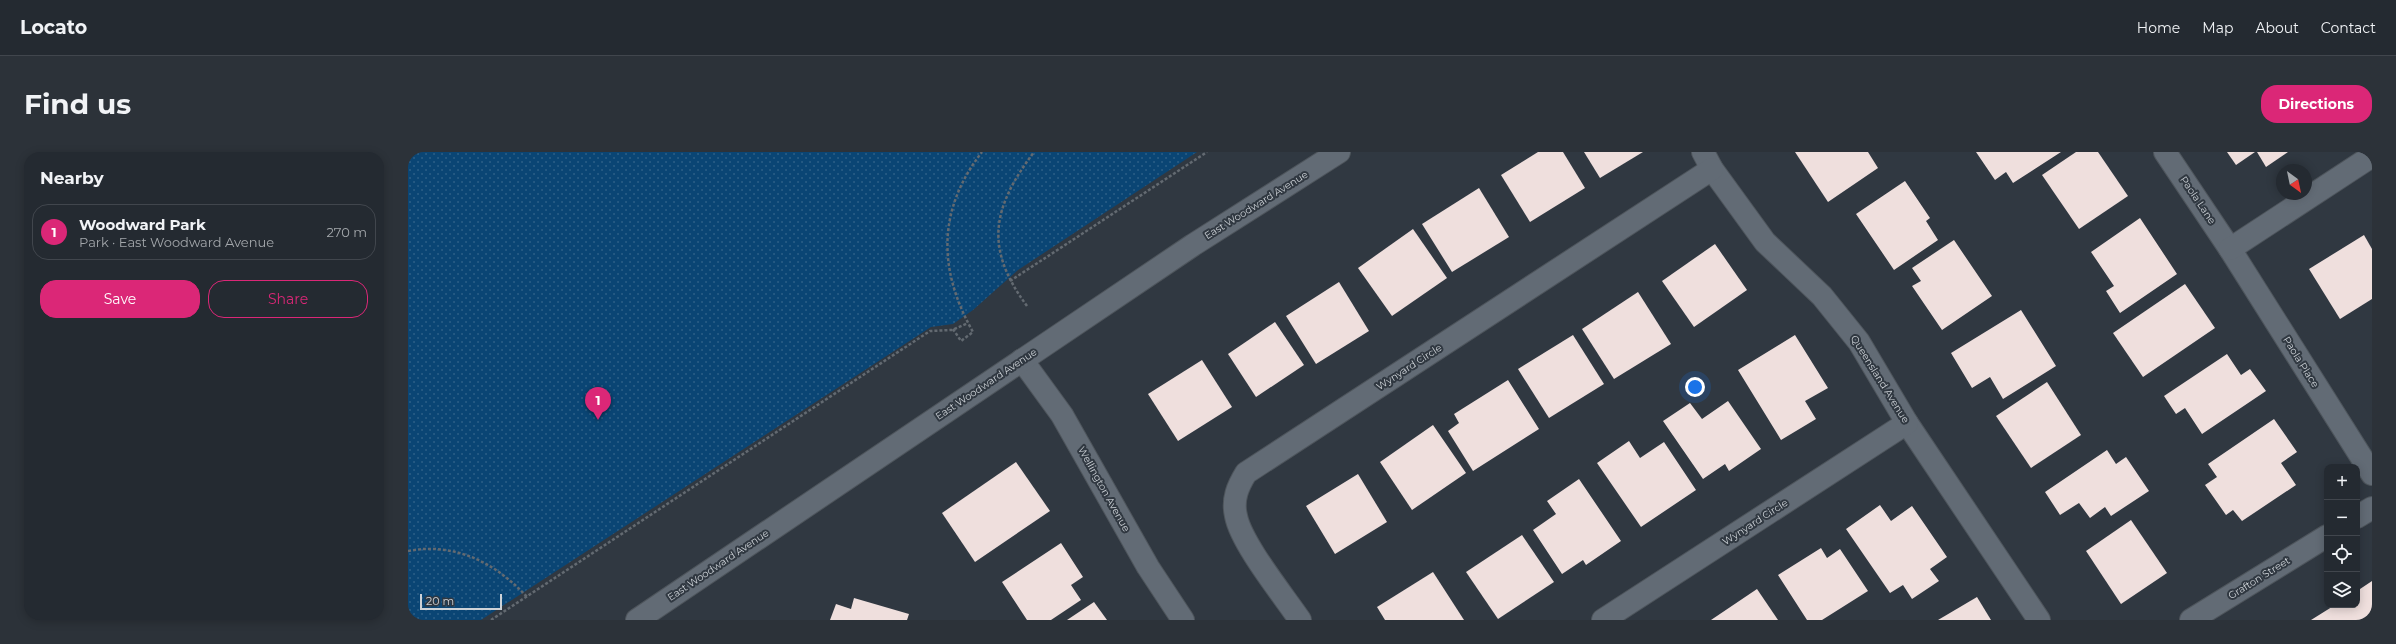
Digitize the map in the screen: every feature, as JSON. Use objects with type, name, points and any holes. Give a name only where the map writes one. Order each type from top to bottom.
[{"type":"street","name":"East Woodward Avenue","points":[[637,620],[1193,245],[1339,152]]},
{"type":"street","name":"Paola Lane","points":[[2165,152],[2230,249]]},
{"type":"street","points":[[2230,249],[2372,156]]},
{"type":"street","name":"Queensland Avenue","points":[[1708,160],[1765,242],[1822,296],[1859,342],[1907,423],[2039,620]]},
{"type":"street","name":"Wynyard Circle","points":[[1300,620],[1250,547],[1236,517],[1234,503],[1238,486],[1246,473],[1708,160]]},
{"type":"street","name":"Paola Place","points":[[2230,249],[2372,474]]},
{"type":"street","name":"Wellington Avenue","points":[[1022,360],[1062,415],[1148,567],[1183,620]]},
{"type":"street","name":"Wynyard Circle","points":[[1603,620],[1907,423]]},
{"type":"street","points":[[2360,515],[2372,508]]},
{"type":"street","name":"Grafton Street","points":[[2191,620],[2324,538]]},
{"type":"path","points":[[953,329],[961,341],[973,332],[951,284],[947,238],[952,206],[957,194],[982,152]]},
{"type":"path","points":[[1027,306],[1010,281],[1000,258],[999,227],[1008,192],[1034,152]]},
{"type":"path","points":[[1010,281],[1207,152]]},
{"type":"path","points":[[491,620],[930,332],[953,329],[968,323]]},
{"type":"path","points":[[408,552],[441,549],[464,554],[487,563],[511,580],[527,597]]},
{"type":"shaded area","points":[[408,152],[1197,152],[1018,270],[973,310],[953,324],[931,327],[481,620],[408,620]]},
{"type":"building","points":[[1538,152],[1563,152],[1585,188],[1530,222],[1501,175]]},
{"type":"building","points":[[1584,152],[1643,152],[1600,178]]},
{"type":"building","points":[[1795,152],[1868,152],[1878,168],[1828,202]]},
{"type":"building","points":[[1976,152],[2061,152],[2013,183],[2006,172],[1995,180]]},
{"type":"building","points":[[2076,152],[2098,152],[2128,196],[2079,229],[2042,175]]},
{"type":"building","points":[[2227,152],[2255,152],[2236,165]]},
{"type":"building","points":[[2257,152],[2288,152],[2266,167]]},
{"type":"building","points":[[1905,181],[1930,218],[1926,221],[1938,240],[1894,270],[1856,214]]},
{"type":"building","points":[[1479,188],[1509,237],[1452,272],[1422,224]]},
{"type":"building","points":[[2140,218],[2177,274],[2120,313],[2106,291],[2114,286],[2091,252]]},
{"type":"building","points":[[1413,229],[1447,278],[1392,316],[1358,268]]},
{"type":"building","points":[[2364,235],[2372,249],[2372,299],[2340,319],[2309,269]]},
{"type":"building","points":[[1954,240],[1992,296],[1942,330],[1912,286],[1921,281],[1912,268]]},
{"type":"building","points":[[1715,244],[1747,290],[1694,327],[1662,281]]},
{"type":"building","points":[[1339,282],[1369,331],[1316,364],[1286,316]]},
{"type":"building","points":[[2185,284],[2215,328],[2143,377],[2113,333]]},
{"type":"building","points":[[1638,292],[1671,344],[1614,379],[1582,329]]},
{"type":"building","points":[[2021,310],[2056,366],[2003,399],[1990,377],[1972,388],[1951,353]]},
{"type":"building","points":[[1275,322],[1304,365],[1256,397],[1228,354]]},
{"type":"building","points":[[1573,335],[1604,384],[1549,418],[1518,369]]},
{"type":"building","points":[[1795,335],[1828,388],[1805,401],[1816,419],[1781,440],[1738,370]]},
{"type":"building","points":[[2227,354],[2241,375],[2250,369],[2266,391],[2202,434],[2185,408],[2176,414],[2164,396]]},
{"type":"building","points":[[1202,360],[1232,407],[1178,441],[1148,394]]},
{"type":"building","points":[[1508,380],[1539,429],[1473,471],[1448,431],[1459,423],[1454,414]]},
{"type":"building","points":[[2047,382],[2081,435],[2031,468],[1996,416]]},
{"type":"building","points":[[1728,401],[1761,449],[1729,471],[1725,464],[1703,479],[1663,421],[1690,403],[1702,419]]},
{"type":"building","points":[[2274,419],[2297,452],[2281,463],[2296,485],[2242,521],[2233,510],[2226,515],[2205,485],[2217,477],[2208,464]]},
{"type":"building","points":[[1433,425],[1466,473],[1412,510],[1380,462]]},
{"type":"building","points":[[1629,441],[1640,458],[1664,442],[1696,490],[1641,527],[1597,463]]},
{"type":"building","points":[[2107,450],[2116,464],[2126,457],[2149,491],[2111,516],[2105,507],[2090,518],[2079,503],[2060,515],[2045,492]]},
{"type":"building","points":[[1016,462],[1050,511],[975,562],[942,513]]},
{"type":"building","points":[[1358,474],[1387,522],[1335,554],[1306,506]]},
{"type":"building","points":[[1579,479],[1621,541],[1586,565],[1583,560],[1562,574],[1533,530],[1556,514],[1547,501]]},
{"type":"building","points":[[1880,505],[1891,521],[1912,506],[1947,557],[1930,569],[1939,581],[1912,599],[1903,585],[1890,593],[1846,529]]},
{"type":"building","points":[[2131,520],[2167,573],[2121,604],[2086,551]]},
{"type":"building","points":[[1522,535],[1554,582],[1498,619],[1466,572]]},
{"type":"building","points":[[1061,543],[1083,577],[1071,585],[1081,600],[1051,620],[1027,620],[1002,582]]},
{"type":"building","points":[[1821,548],[1827,558],[1840,549],[1868,591],[1822,620],[1807,620],[1778,575]]},
{"type":"building","points":[[1433,572],[1464,620],[1385,620],[1377,607]]},
{"type":"building","points":[[2372,581],[2372,620],[2311,620],[2330,608],[2360,608],[2360,589]]},
{"type":"building","points":[[1757,589],[1778,620],[1711,620]]},
{"type":"building","points":[[1977,597],[1991,620],[1938,620]]},
{"type":"building","points":[[854,598],[909,614],[907,620],[830,620],[836,604],[851,609]]},
{"type":"building","points":[[1094,602],[1107,620],[1067,620]]},
{"type":"place","name":"Woodward Park","points":[[598,420]]}]
